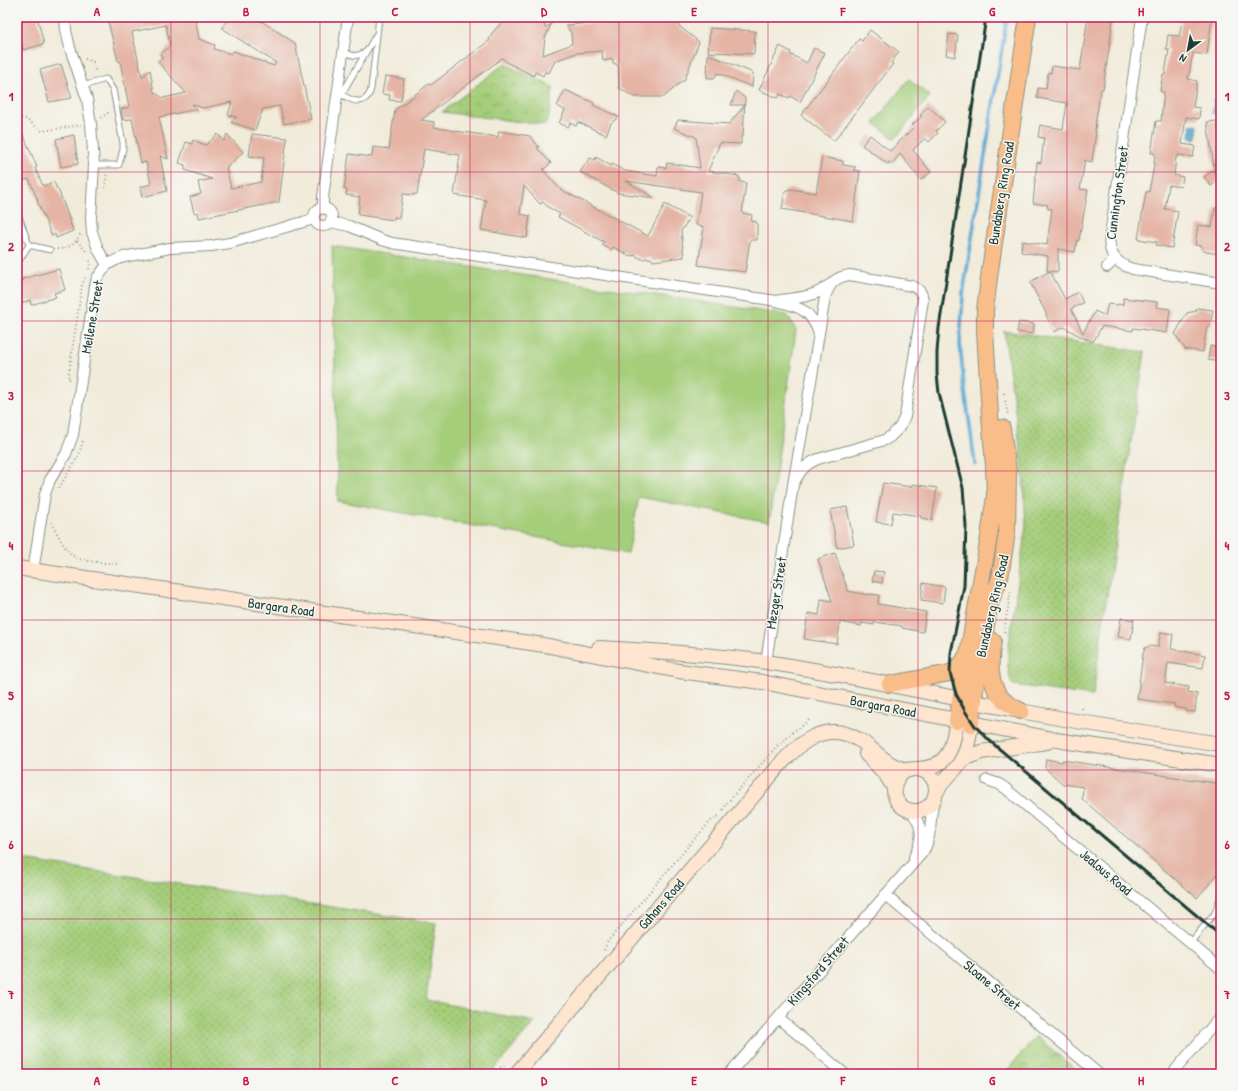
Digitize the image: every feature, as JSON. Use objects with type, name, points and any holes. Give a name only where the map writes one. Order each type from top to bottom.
[{"type":"main road","name":"Bundaberg Ring Road","points":[[964,722],[967,700],[969,650],[995,496],[985,331],[987,290],[1028,17]]},
{"type":"main road","name":"Bundaberg Ring Road","points":[[967,700],[990,603],[1006,583],[1008,472],[1000,414],[988,370]]},
{"type":"main road","name":"Bargara Road","points":[[17,568],[544,645],[678,671],[762,682],[1063,741],[1221,765]]},
{"type":"main road","points":[[1006,583],[1001,597],[990,656],[992,683],[1000,698],[1010,706],[1021,711]]},
{"type":"main road","name":"Bargara Road","points":[[544,645],[687,653],[766,662],[890,684],[1089,724],[1221,744]]},
{"type":"main road","points":[[890,684],[950,673],[962,664],[969,650]]},
{"type":"main road","points":[[762,682],[766,662]]},
{"type":"main road","points":[[909,809],[914,811],[926,808],[935,797],[942,782],[963,759],[968,743],[964,722]]},
{"type":"main road","points":[[895,791],[896,782],[902,774],[914,769],[926,769],[935,766],[946,758],[964,722]]},
{"type":"main road","name":"Gahans Road","points":[[516,1074],[788,755],[796,748],[816,735],[828,732],[848,734],[898,768],[923,770],[931,776],[936,785],[935,797]]},
{"type":"main road","name":"Gahans Road","points":[[810,739],[819,736],[835,737],[842,739],[858,748],[877,765],[892,784],[899,802],[903,807],[909,809]]},
{"type":"main road","points":[[963,759],[981,752],[1045,742],[1063,741]]},
{"type":"street","name":"Meilene Street","points":[[34,571],[43,501],[47,486],[66,454],[73,435],[95,286],[97,278],[107,265],[96,245],[92,232],[91,225],[94,165],[91,124],[87,99],[70,48],[65,17]]},
{"type":"street","points":[[323,209],[336,106],[340,91],[348,17]]},
{"type":"street","name":"Cunnington Street","points":[[1142,17],[1109,248],[1116,259],[1126,267],[1221,283]]},
{"type":"street","points":[[330,222],[330,213],[326,209],[320,209],[316,212],[314,219],[317,224],[323,226],[330,222],[349,226],[392,243],[776,301],[802,309],[809,314],[819,333]]},
{"type":"street","points":[[107,265],[120,258],[170,248],[211,246],[230,243],[314,219]]},
{"type":"street","points":[[1107,267],[1116,259]]},
{"type":"street","points":[[776,301],[819,293],[837,278],[850,275],[912,286],[920,290],[923,300],[905,416],[900,427],[885,440],[810,463],[800,471],[793,485]]},
{"type":"street","name":"Mezger Street","points":[[766,662],[793,485],[825,297],[831,284]]},
{"type":"street","name":"Jealous Road","points":[[987,780],[999,784],[1005,788],[1221,969]]},
{"type":"street","name":"Kingsford Street","points":[[729,1074],[884,895],[920,856],[926,847],[935,797]]},
{"type":"street","name":"Kingsford Street","points":[[907,869],[917,852],[921,835],[920,824],[909,809]]},
{"type":"street","name":"Sloane Street","points":[[884,895],[1099,1074]]},
{"type":"street","points":[[1172,1074],[1221,1016]]},
{"type":"street","points":[[778,1018],[845,1074]]},
{"type":"lane","points":[[377,34],[340,91],[357,102],[366,99],[371,89],[379,17]]},
{"type":"lane","points":[[344,46],[346,52],[355,56],[361,55],[368,49]]},
{"type":"lane","points":[[83,86],[106,79],[113,90],[123,143],[119,165],[94,165]]},
{"type":"lane","points":[[17,211],[29,245]]},
{"type":"lane","points":[[29,245],[50,250]]},
{"type":"lane","points":[[17,264],[29,245]]},
{"type":"lane","points":[[1190,943],[1215,914],[1221,895]]},
{"type":"path","points":[[82,58],[93,62],[96,73],[93,75]]},
{"type":"path","points":[[17,118],[26,119],[42,131],[84,125]]},
{"type":"path","points":[[50,250],[53,248],[64,249],[77,241],[82,228]]},
{"type":"path","points":[[73,379],[68,379],[82,285],[91,263],[88,254],[77,241]]},
{"type":"path","points":[[1003,388],[1008,419]]},
{"type":"path","points":[[57,493],[79,456],[84,438]]},
{"type":"path","points":[[52,521],[53,526],[69,551],[75,557],[119,564]]},
{"type":"path","points":[[1003,636],[1006,583]]},
{"type":"path","points":[[1082,709],[1083,705]]},
{"type":"green space","points":[[504,64],[553,87],[549,116],[545,125],[442,112]]},
{"type":"green space","points":[[909,79],[930,96],[895,139],[874,123]]},
{"type":"green space","points":[[332,246],[787,315],[796,330],[769,522],[639,497],[628,554],[338,501]]},
{"type":"green space","points":[[1004,331],[1145,352],[1104,615],[1093,696],[1014,685],[1011,683],[1008,667],[1008,651],[1026,525],[1022,461]]},
{"type":"green space","points":[[17,859],[436,923],[426,1000],[535,1022],[490,1074],[17,1074]]},
{"type":"green space","points":[[1036,1036],[1081,1074],[1004,1074]]},
{"type":"water","points":[[1214,100],[1220,101],[1221,103],[1219,115],[1212,113]]},
{"type":"water","points":[[1190,125],[1197,125],[1198,127],[1196,139],[1190,137]]},
{"type":"building","points":[[17,17],[37,17],[44,44],[23,50],[17,30]]},
{"type":"building","points":[[107,17],[195,17],[199,39],[215,45],[214,49],[231,54],[233,51],[274,66],[276,63],[222,28],[229,17],[255,17],[295,43],[311,119],[284,124],[280,106],[263,109],[255,130],[231,122],[237,117],[228,115],[232,102],[203,108],[192,104],[197,109],[159,117],[168,159],[160,156],[167,191],[142,197],[140,187],[151,184],[146,162],[141,163],[132,119],[123,120],[121,109],[129,107],[120,61],[118,61]],"holes":[[[166,25],[170,46],[160,55],[163,58],[158,62],[186,93],[163,98],[154,92],[150,70],[142,77],[132,32]]]},
{"type":"building","points":[[528,17],[544,19],[545,28],[551,24],[545,38],[543,55],[572,44],[571,33],[566,25],[600,23],[599,17],[668,17],[699,42],[684,81],[682,81],[664,97],[634,97],[619,88],[618,65],[613,63],[613,59],[603,61],[602,51],[576,53],[555,61],[549,73],[545,72],[543,76],[535,72],[534,76],[508,63],[502,58],[421,120],[434,122],[434,127],[455,131],[498,137],[499,131],[530,136],[539,147],[537,148],[551,163],[543,170],[560,189],[648,236],[665,204],[690,218],[681,231],[684,257],[653,261],[651,258],[642,259],[634,255],[630,256],[613,247],[611,250],[602,245],[604,242],[558,217],[560,214],[548,207],[543,202],[540,204],[524,186],[520,214],[530,216],[527,238],[481,230],[486,200],[454,195],[460,155],[424,149],[417,194],[403,194],[399,218],[394,217],[394,220],[358,215],[360,197],[346,195],[347,190],[344,189],[349,154],[372,157],[373,147],[389,149],[395,110],[429,84],[431,85],[490,40],[491,34],[504,20],[521,20]]},
{"type":"building","points":[[1088,17],[1113,17],[1103,89],[1101,89],[1096,118],[1092,162],[1085,160],[1080,189],[1088,190],[1079,240],[1077,240],[1075,252],[1058,249],[1058,272],[1047,271],[1048,256],[1021,252],[1022,241],[1047,245],[1052,209],[1047,208],[1048,205],[1033,203],[1037,162],[1041,163],[1044,138],[1038,137],[1040,125],[1063,129],[1067,103],[1037,98],[1038,88],[1046,89],[1048,72],[1051,73],[1052,66],[1080,70]]},
{"type":"building","points":[[1183,17],[1212,17],[1207,55],[1193,53],[1188,79],[1197,81],[1193,107],[1200,108],[1199,119],[1186,117],[1182,144],[1195,146],[1193,157],[1178,155],[1178,157],[1176,157],[1174,175],[1183,177],[1181,187],[1169,185],[1165,209],[1178,211],[1172,248],[1156,245],[1157,242],[1138,239],[1146,192],[1149,192],[1154,165],[1155,153],[1151,153],[1156,121],[1161,121],[1164,92],[1160,91],[1163,74],[1165,74],[1169,49],[1166,49],[1168,35],[1179,36]]},
{"type":"building","points":[[710,28],[755,31],[754,54],[708,52]]},
{"type":"building","points":[[870,30],[899,52],[891,63],[893,64],[834,141],[801,115],[859,39],[862,41]]},
{"type":"building","points":[[949,34],[958,35],[955,57],[946,55]]},
{"type":"building","points":[[780,46],[791,52],[790,54],[807,63],[814,48],[825,53],[800,102],[790,96],[789,98],[780,94],[778,98],[759,90]]},
{"type":"building","points":[[708,54],[753,73],[752,87],[718,73],[714,78],[707,78]]},
{"type":"building","points":[[61,64],[72,98],[49,102],[40,70]]},
{"type":"building","points":[[385,76],[404,79],[401,101],[389,100],[390,95],[382,94]]},
{"type":"building","points":[[565,90],[594,103],[593,105],[619,117],[611,123],[606,135],[578,122],[576,126],[570,123],[568,127],[559,123],[565,110],[557,106]]},
{"type":"building","points":[[736,91],[745,98],[745,105],[731,105]]},
{"type":"building","points":[[745,105],[741,144],[720,143],[708,171],[739,176],[740,182],[746,183],[742,213],[752,215],[751,221],[757,222],[757,240],[750,240],[745,272],[698,265],[704,227],[696,225],[701,192],[626,181],[655,198],[618,193],[580,172],[590,158],[595,160],[596,157],[611,166],[612,164],[625,171],[657,176],[658,167],[666,168],[667,163],[700,168],[696,137],[674,128],[678,120],[729,124]]},
{"type":"building","points":[[928,106],[945,122],[936,131],[938,133],[929,142],[925,138],[913,150],[931,172],[921,180],[900,154],[892,164],[889,162],[888,164],[862,145],[870,135],[890,151],[914,127],[912,125],[922,116],[920,115]]},
{"type":"building","points":[[17,120],[37,167],[35,168],[43,186],[54,182],[65,207],[73,231],[56,238],[55,234],[52,236],[29,179],[21,182],[20,179],[17,180]]},
{"type":"building","points":[[1217,121],[1219,135],[1221,135],[1221,178],[1219,178],[1220,179],[1211,186],[1204,177],[1213,170],[1215,173],[1207,122]]},
{"type":"building","points":[[218,134],[224,141],[227,134],[243,152],[226,168],[231,188],[261,182],[264,158],[249,156],[252,134],[287,138],[279,202],[199,218],[198,212],[194,213],[190,197],[201,194],[198,182],[212,179],[185,170],[185,165],[179,163],[186,142],[192,144],[193,140],[206,145]]},
{"type":"building","points":[[74,135],[78,164],[61,167],[56,139]]},
{"type":"building","points":[[822,157],[843,161],[843,165],[856,167],[853,170],[860,171],[853,221],[782,209],[785,191],[790,189],[816,193]]},
{"type":"building","points":[[1215,208],[1221,208],[1221,254],[1206,252],[1202,250],[1202,246],[1195,245],[1198,225],[1212,227]]},
{"type":"building","points":[[59,269],[65,290],[54,293],[56,297],[31,305],[30,300],[19,304],[17,298],[17,281]]},
{"type":"building","points":[[1050,271],[1065,299],[1078,292],[1083,303],[1071,309],[1083,333],[1095,311],[1105,316],[1108,304],[1123,305],[1123,298],[1157,302],[1156,307],[1170,309],[1167,333],[1133,328],[1133,331],[1102,326],[1093,342],[1064,327],[1054,332],[1030,282]]},
{"type":"building","points":[[1197,308],[1213,310],[1210,326],[1207,326],[1203,352],[1185,349],[1175,334],[1187,313],[1196,311]]},
{"type":"building","points":[[1019,322],[1034,324],[1033,334],[1017,332]]},
{"type":"building","points":[[1210,346],[1221,348],[1221,362],[1208,360]]},
{"type":"building","points":[[883,483],[912,487],[912,484],[937,488],[932,520],[921,518],[921,516],[893,512],[891,524],[876,522]]},
{"type":"building","points":[[847,507],[854,545],[837,548],[830,510]]},
{"type":"building","points":[[835,553],[848,591],[868,595],[879,595],[878,604],[926,612],[923,632],[902,628],[902,626],[875,622],[874,625],[862,623],[861,626],[840,622],[837,644],[804,639],[808,613],[819,615],[821,599],[832,601],[818,559]]},
{"type":"building","points":[[874,571],[884,572],[882,583],[872,581]]},
{"type":"building","points":[[923,583],[945,587],[943,603],[921,600]]},
{"type":"building","points":[[1121,618],[1134,620],[1131,639],[1118,637]]},
{"type":"building","points":[[1161,632],[1173,634],[1171,649],[1205,655],[1203,668],[1168,663],[1165,683],[1189,687],[1188,692],[1197,694],[1195,712],[1174,707],[1175,704],[1137,699],[1145,648],[1150,646],[1158,647]]},
{"type":"building","points":[[1046,759],[1062,762],[1062,760],[1221,784],[1221,870],[1197,898],[1082,799],[1083,787],[1063,784],[1045,768]]},
{"type":"waterway","points":[[975,464],[960,344],[963,294],[1007,17]]},
{"type":"railway","points":[[986,17],[939,328],[937,352],[939,393],[963,488],[966,526],[964,586],[951,653],[950,673],[956,694],[965,711],[975,726],[990,741],[1221,936]]}]
